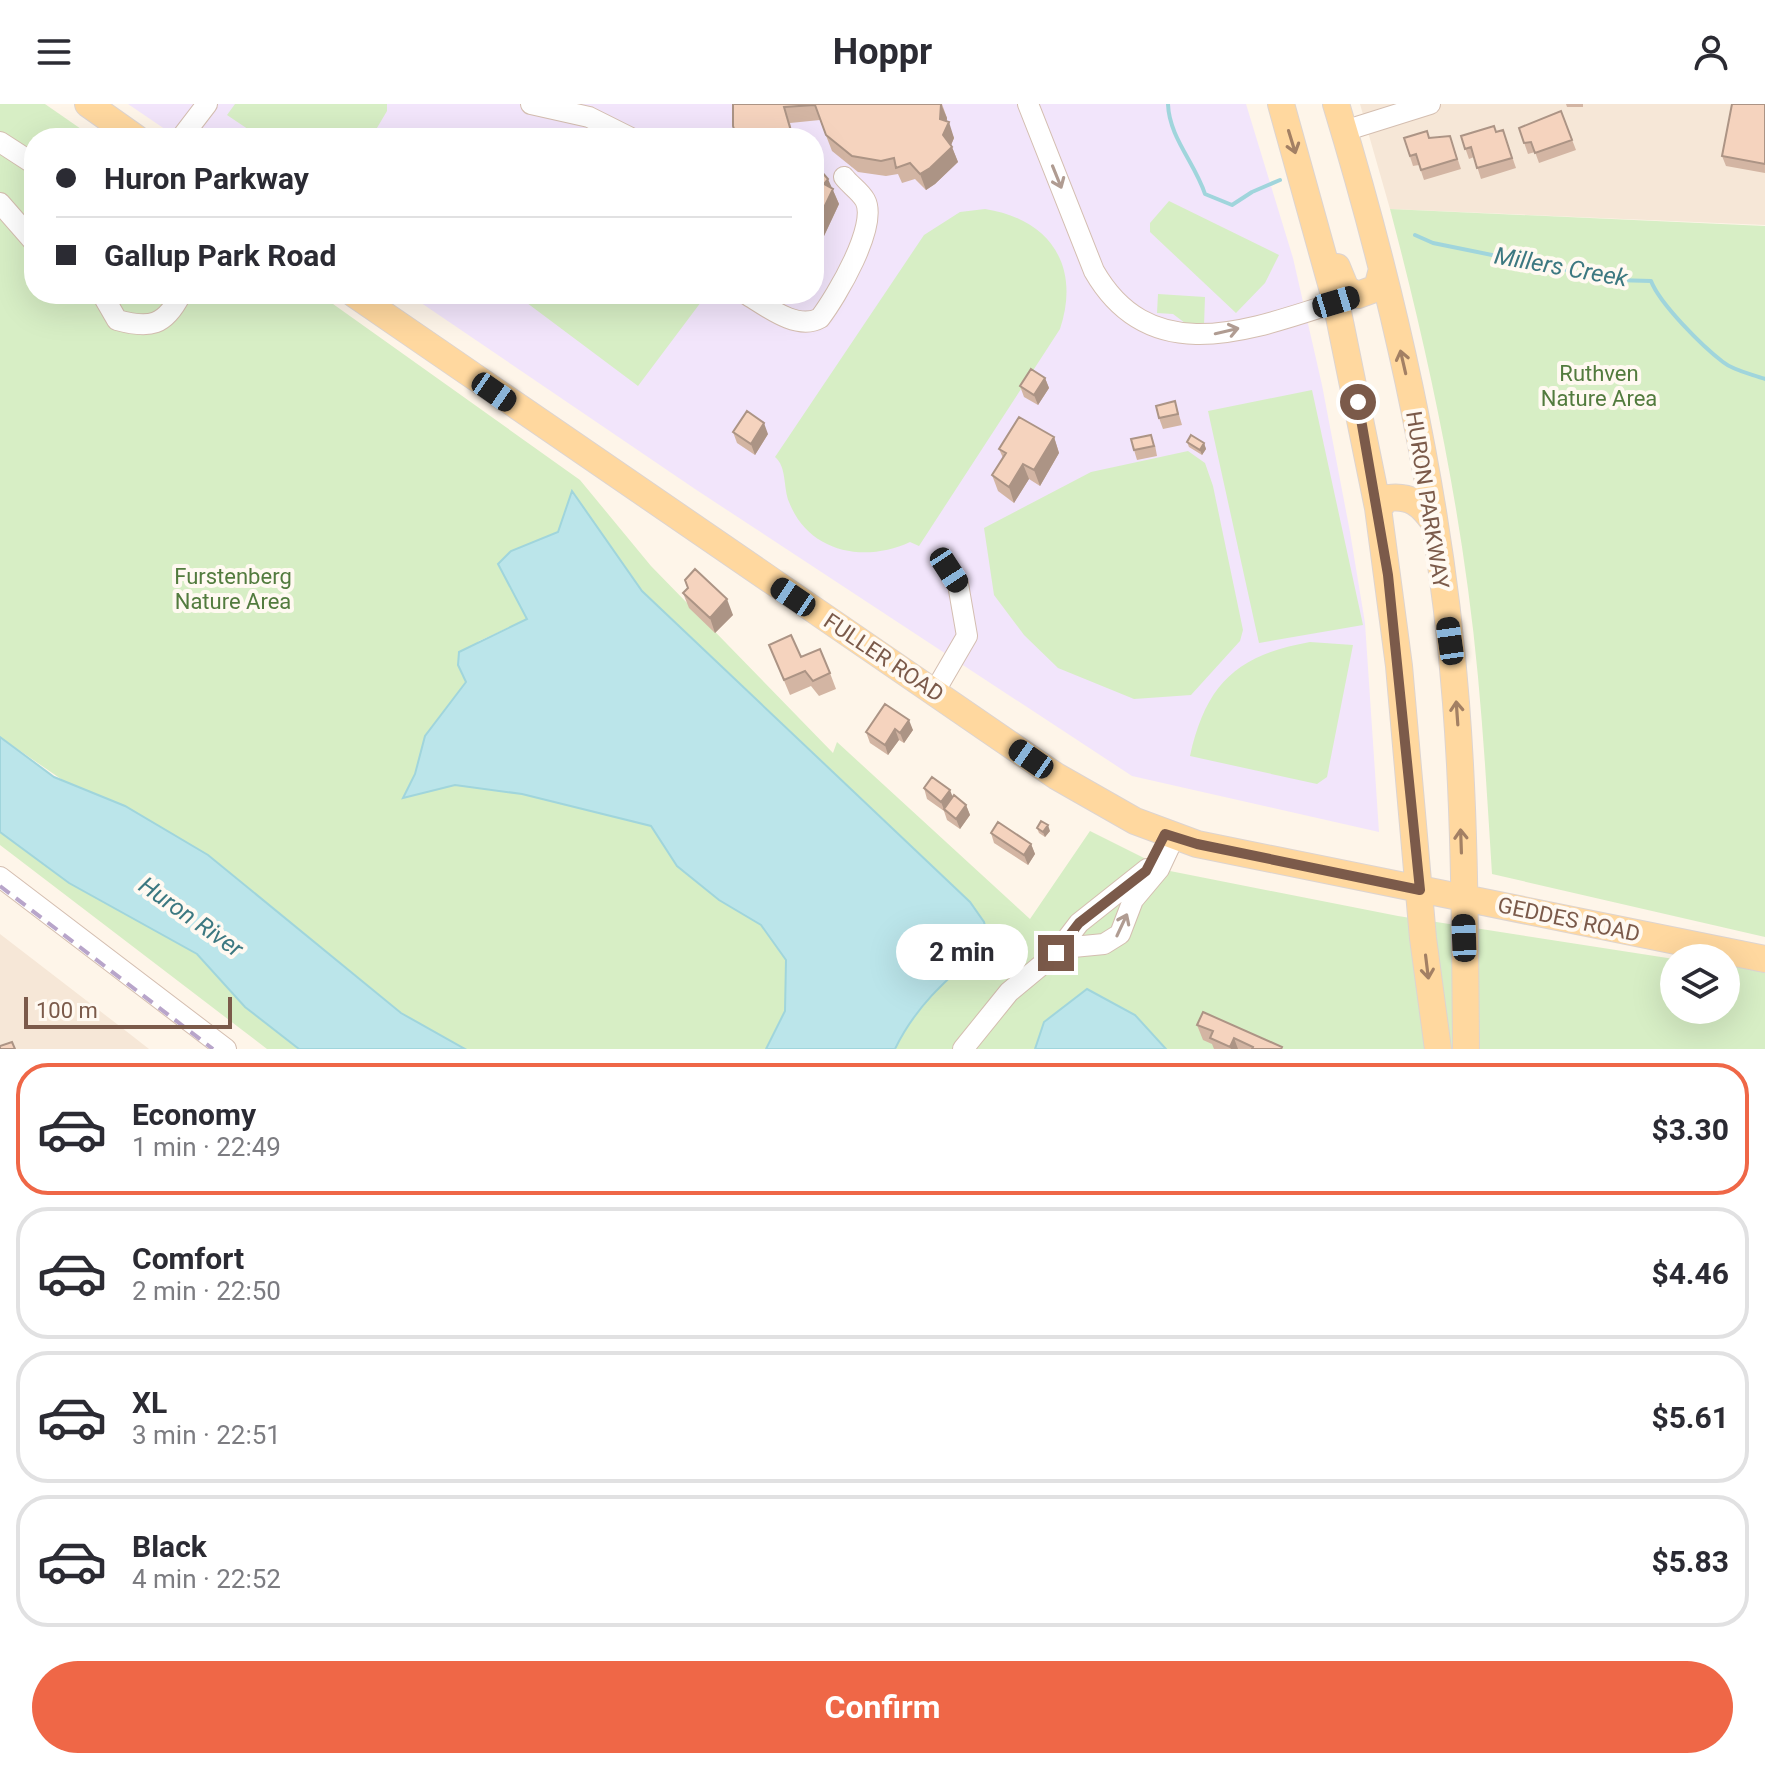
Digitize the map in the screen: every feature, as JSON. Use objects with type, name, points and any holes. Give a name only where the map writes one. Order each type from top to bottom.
[{"type":"main road","points":[[88,104],[122,128]]},
{"type":"main road","points":[[1281,104],[1310,202],[1325,219],[1346,289],[1344,338],[1378,508],[1401,682],[1438,1049]]},
{"type":"main road","name":"HURON PARKWAY","points":[[1336,104],[1382,269],[1413,406],[1433,521],[1456,701],[1466,1049]]},
{"type":"main road","points":[[1347,299],[1377,288],[1382,269]]},
{"type":"main road","name":"FULLER ROAD","points":[[368,304],[656,504],[1056,776],[1111,809],[1170,835],[1420,890]]},
{"type":"main road","points":[[1378,508],[1388,498],[1408,498],[1425,509],[1433,521]]},
{"type":"main road","name":"GEDDES ROAD","points":[[1420,890],[1765,959]]},
{"type":"street","points":[[189,128],[207,104]]},
{"type":"street","points":[[531,104],[589,117],[617,128]]},
{"type":"street","points":[[1028,104],[1094,271],[1110,295],[1129,313],[1154,327],[1195,336],[1303,314],[1347,299]]},
{"type":"street","points":[[1344,131],[1430,104]]},
{"type":"street","points":[[0,142],[24,158]]},
{"type":"street","points":[[764,304],[793,320],[810,323],[820,318],[860,247],[868,212],[866,201],[844,177]]},
{"type":"street","points":[[0,203],[24,231]]},
{"type":"street","points":[[108,304],[117,320],[141,327],[159,322],[176,304]]},
{"type":"street","points":[[1303,314],[1328,321],[1344,338]]},
{"type":"street","points":[[935,691],[967,636],[958,584],[944,563]]},
{"type":"street","points":[[963,1049],[973,1032],[1009,992],[1056,953],[1079,923],[1146,871],[1170,835]]},
{"type":"street","points":[[1056,953],[1073,947],[1104,944],[1117,938],[1123,930],[1133,900],[1159,869],[1170,835]]},
{"type":"street","points":[[0,877],[226,1049]]},
{"type":"shaded area","points":[[128,104],[1246,104],[1293,258],[1322,385],[1350,532],[1365,623],[1379,832],[1132,776],[695,489],[423,304],[824,304],[824,128],[163,128]]},
{"type":"shaded area","points":[[1360,104],[1765,104],[1765,225],[1390,209]]},
{"type":"shaded area","points":[[0,934],[126,1031],[149,1049],[0,1049]]},
{"type":"green space","name":"Furstenberg Nature Area","points":[[0,104],[45,104],[80,128],[24,128],[24,304],[333,304],[580,480],[651,566],[833,753],[837,742],[1030,919],[1090,831],[1170,871],[1398,916],[1660,957],[1660,1024],[1740,1024],[1740,967],[1765,971],[1765,1049],[895,1049],[925,1004],[989,942],[984,922],[970,902],[641,591],[572,492],[558,532],[511,551],[498,564],[527,619],[479,641],[458,665],[466,682],[425,736],[415,774],[404,797],[455,785],[522,794],[651,826],[677,866],[761,925],[786,960],[785,1011],[770,1049],[465,1049],[401,1013],[0,737]]},
{"type":"green space","points":[[235,104],[387,104],[387,111],[377,128],[246,128],[227,115]]},
{"type":"green space","points":[[1169,201],[1279,255],[1265,283],[1236,313],[1150,232],[1150,223]]},
{"type":"green space","points":[[985,209],[1008,214],[1027,223],[1055,249],[1063,266],[1066,285],[1060,329],[919,546],[910,542],[875,552],[857,552],[824,543],[798,519],[789,502],[781,466],[775,457],[924,235],[960,212]]},
{"type":"green space","name":"Ruthven Nature Area","points":[[1390,209],[1765,226],[1765,937],[1492,874],[1480,696],[1461,541],[1435,398]]},
{"type":"green space","points":[[1158,294],[1205,297],[1204,326],[1189,326],[1173,314],[1157,313]]},
{"type":"green space","points":[[528,304],[700,304],[638,386]]},
{"type":"green space","points":[[1312,390],[1363,625],[1259,643],[1208,411]]},
{"type":"green space","points":[[1188,451],[1205,463],[1213,486],[1243,630],[1240,641],[1191,695],[1134,699],[1058,668],[1024,635],[994,595],[984,528],[1091,472]]},
{"type":"green space","points":[[1310,642],[1353,645],[1327,777],[1317,784],[1190,756],[1205,710],[1229,677],[1263,655]]},
{"type":"green space","points":[[0,832],[69,883],[197,954],[245,1007],[299,1049],[267,1049],[0,845]]},
{"type":"water","points":[[572,491],[642,591],[970,902],[984,922],[989,942],[925,1004],[895,1049],[766,1049],[785,1011],[786,960],[761,925],[719,900],[677,866],[651,826],[522,794],[455,785],[403,798],[415,774],[425,736],[466,682],[458,665],[459,652],[527,619],[498,564],[511,551],[558,532]]},
{"type":"water","name":"Huron River","points":[[0,737],[54,777],[125,806],[208,855],[401,1013],[465,1049],[299,1049],[245,1007],[197,954],[69,883],[0,832]]},
{"type":"water","points":[[1087,989],[1135,1015],[1166,1049],[1035,1049],[1044,1022]]},
{"type":"building","points":[[733,104],[941,104],[940,119],[949,122],[943,135],[952,147],[920,174],[910,163],[896,168],[894,158],[881,161],[852,156],[826,135],[815,105],[784,107],[790,128],[733,126]]},
{"type":"building","points":[[1732,104],[1765,104],[1765,164],[1722,156]]},
{"type":"building","points":[[1561,111],[1572,140],[1535,153],[1531,142],[1524,143],[1519,128]]},
{"type":"building","points":[[1494,126],[1496,132],[1503,130],[1512,158],[1477,168],[1471,147],[1465,149],[1461,136]]},
{"type":"building","points":[[1427,131],[1429,138],[1450,136],[1457,159],[1421,170],[1416,154],[1410,156],[1404,138]]},
{"type":"building","points":[[824,184],[833,189],[824,208]]},
{"type":"building","points":[[1031,369],[1045,378],[1034,395],[1020,386]]},
{"type":"building","points":[[1175,401],[1178,414],[1159,418],[1156,406]]},
{"type":"building","points":[[747,411],[764,423],[751,444],[733,432]]},
{"type":"building","points":[[1019,417],[1054,437],[1034,470],[1023,464],[1009,487],[992,475],[1006,453],[999,449]]},
{"type":"building","points":[[1151,435],[1154,446],[1134,450],[1131,439]]},
{"type":"building","points":[[1191,435],[1204,443],[1200,450],[1187,442]]},
{"type":"building","points":[[695,569],[727,599],[710,618],[683,593],[688,588],[685,580]]},
{"type":"building","points":[[791,635],[801,657],[820,649],[830,673],[813,681],[805,671],[784,680],[769,645]]},
{"type":"building","points":[[885,704],[909,720],[900,733],[895,729],[885,745],[866,732]]},
{"type":"building","points":[[932,777],[950,790],[941,802],[924,788]]},
{"type":"building","points":[[954,795],[966,805],[956,819],[944,809]]},
{"type":"building","points":[[1041,821],[1048,825],[1043,832],[1037,828]]},
{"type":"building","points":[[998,822],[1031,844],[1024,855],[991,833]]},
{"type":"building","points":[[1203,1012],[1282,1047],[1252,1049],[1234,1038],[1230,1047],[1210,1038],[1213,1031],[1197,1025]]},
{"type":"building","points":[[12,1042],[15,1049],[0,1049],[0,1046]]},
{"type":"waterway","name":"Millers Creek","points":[[1168,104],[1173,128],[1205,194],[1232,205],[1280,180]]},
{"type":"waterway","name":"Millers Creek","points":[[1415,235],[1433,243],[1615,280],[1651,281],[1672,313],[1714,355],[1732,368],[1765,379]]},
{"type":"railway","points":[[0,886],[213,1049]]},
{"type":"route","points":[[1056,953],[1079,923],[1146,871],[1165,834],[1197,844],[1420,890],[1388,575],[1358,402]]}]
